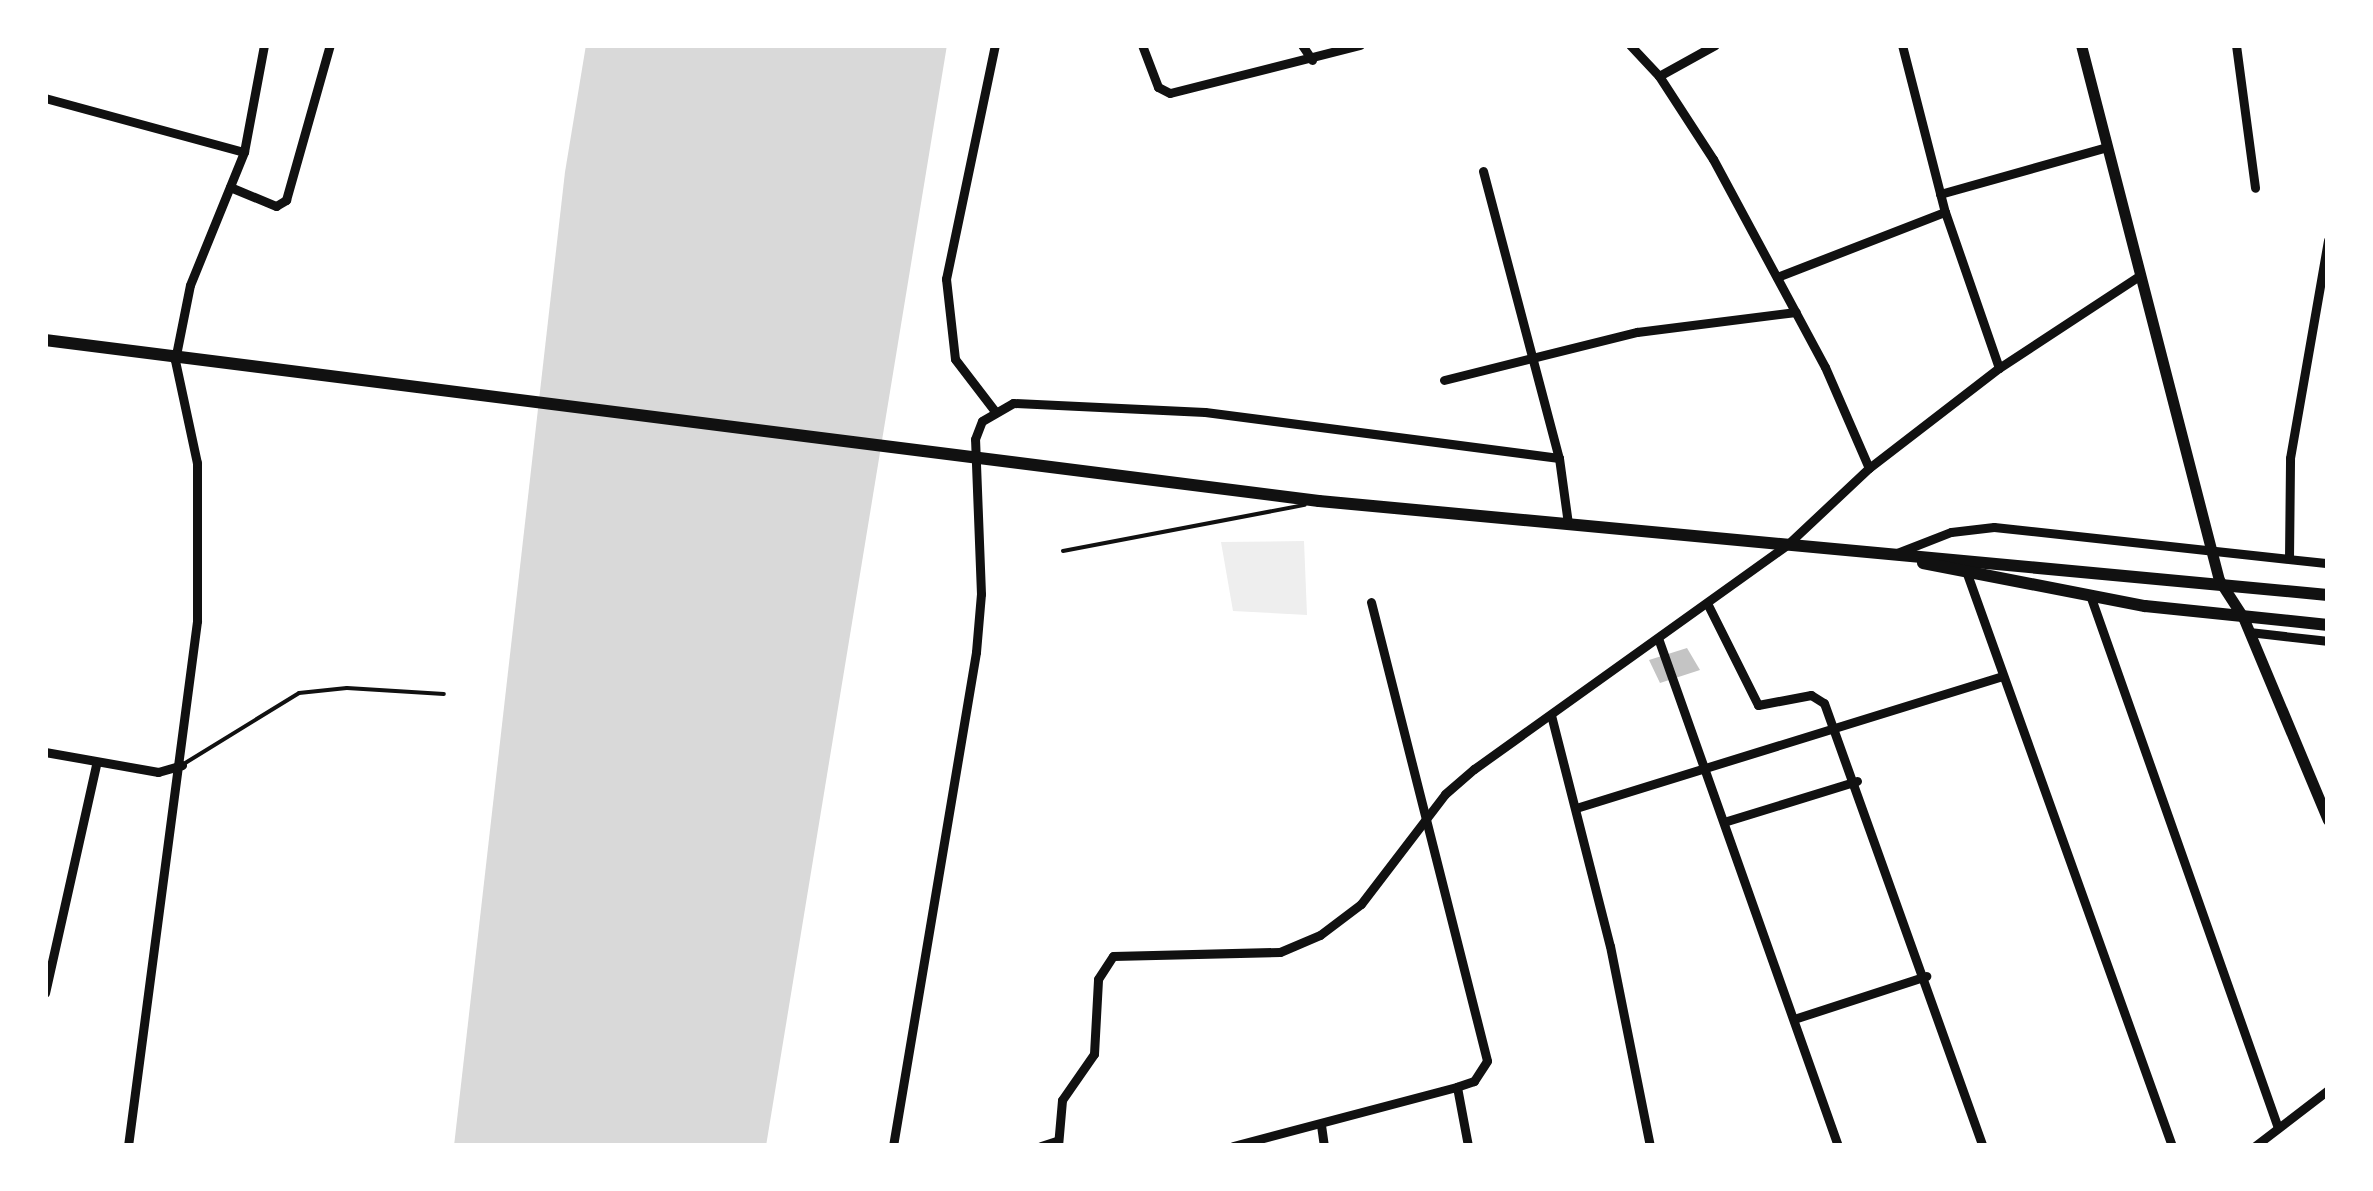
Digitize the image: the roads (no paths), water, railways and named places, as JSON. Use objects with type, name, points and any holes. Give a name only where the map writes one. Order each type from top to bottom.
[{"type":"main road","points":[[2081,45],[2219,580],[2250,632],[2328,820]]},
{"type":"main road","points":[[45,340],[178,360],[1012,458],[1319,501],[2219,580],[2328,594]]},
{"type":"main road","points":[[1862,551],[2090,595],[2242,617],[2328,624]]},
{"type":"street","points":[[128,1146],[182,766],[197,621],[197,463],[178,360],[190,285],[244,152],[264,45]]},
{"type":"street","points":[[230,187],[276,206],[286,200],[330,45]]},
{"type":"street","points":[[994,410],[955,359],[946,279],[995,45]]},
{"type":"street","points":[[1142,45],[1158,87],[1170,93],[1360,45]]},
{"type":"street","points":[[1302,45],[1312,60]]},
{"type":"street","points":[[1630,45],[1658,76],[1777,278],[1869,468]]},
{"type":"street","points":[[1658,76],[1715,45]]},
{"type":"street","points":[[1902,45],[1944,212],[1999,368]]},
{"type":"street","points":[[2236,45],[2255,188]]},
{"type":"street","points":[[45,98],[244,152]]},
{"type":"street","points":[[1940,194],[2107,146]]},
{"type":"street","points":[[1483,171],[1559,458],[1568,524]]},
{"type":"street","points":[[1777,278],[1944,212]]},
{"type":"street","points":[[2289,558],[2290,458],[2324,282],[2328,240]]},
{"type":"street","points":[[1040,1146],[1057,1144],[1062,1100],[1094,1054],[1101,966],[1128,951],[1280,952],[1320,935],[1382,882],[1427,817],[1474,769],[1788,544],[1869,468],[1999,368],[2139,276]]},
{"type":"street","points":[[1444,380],[1637,332],[1796,312]]},
{"type":"street","points":[[893,1146],[976,652],[981,594],[976,439],[994,410],[1013,403],[1205,412],[1559,458]]},
{"type":"street","points":[[1896,554],[1951,532],[1994,527],[2209,547],[2328,563]]},
{"type":"street","points":[[1966,571],[2000,676],[2172,1146]]},
{"type":"street","points":[[2090,595],[2278,1128]]},
{"type":"street","points":[[1233,1146],[1458,1087],[1482,1074],[1487,1061],[1371,602]]},
{"type":"street","points":[[1707,604],[1758,705],[1819,697],[1856,781],[1983,1146]]},
{"type":"street","points":[[2250,632],[2328,640]]},
{"type":"street","points":[[1658,638],[1798,1018],[1838,1146]]},
{"type":"street","points":[[1576,808],[1836,731],[2000,676]]},
{"type":"street","points":[[1551,715],[1576,808],[1650,1146]]},
{"type":"street","points":[[45,752],[96,764],[165,772],[182,766]]},
{"type":"street","points":[[45,993],[96,764]]},
{"type":"street","points":[[1727,821],[1856,781]]},
{"type":"street","points":[[1798,1018],[1926,976]]},
{"type":"street","points":[[1458,1087],[1468,1146]]},
{"type":"street","points":[[2255,1146],[2328,1090]]},
{"type":"street","points":[[1321,1125],[1324,1146]]},
{"type":"lane","points":[[1063,551],[1191,531],[1319,501]]},
{"type":"lane","points":[[182,766],[298,693],[347,688],[444,694]]}]
